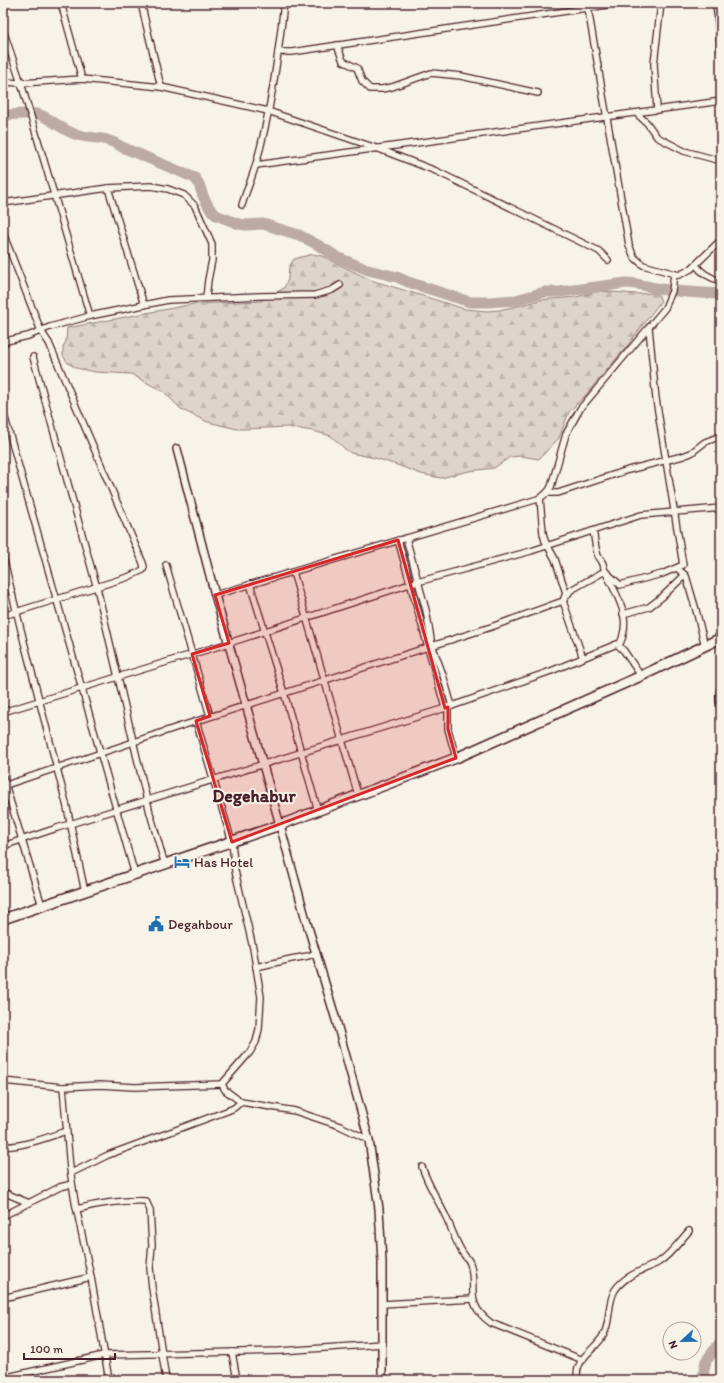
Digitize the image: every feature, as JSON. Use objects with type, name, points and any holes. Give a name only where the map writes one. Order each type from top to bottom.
[{"type":"highway","points":[[3,919],[280,825],[456,758],[720,640]]},
{"type":"street","points":[[60,3],[82,79]]},
{"type":"street","points":[[141,3],[161,87]]},
{"type":"street","points":[[242,205],[256,165],[268,111],[278,52],[284,3]]},
{"type":"street","points":[[278,52],[292,52],[337,46],[588,5],[621,3]]},
{"type":"street","points":[[657,110],[654,64],[661,3]]},
{"type":"street","points":[[716,3],[721,52]]},
{"type":"street","points":[[588,5],[629,245],[634,257],[643,265],[679,275],[692,269],[721,240]]},
{"type":"street","points":[[3,30],[21,83],[90,316]]},
{"type":"street","points":[[337,46],[343,61],[357,68],[362,81],[370,89],[392,87],[431,73],[461,76],[538,93]]},
{"type":"street","points":[[3,82],[21,83],[82,79],[161,87],[268,111],[379,149],[436,171],[599,250],[608,260]]},
{"type":"street","points":[[256,165],[721,101]]},
{"type":"street","points":[[636,113],[647,123],[657,137],[684,151],[721,161]]},
{"type":"street","points":[[3,204],[108,188],[151,186],[168,189],[184,195],[195,206],[212,244],[212,260],[206,298]]},
{"type":"street","points":[[108,188],[144,305]]},
{"type":"street","points":[[3,233],[41,331],[51,349],[144,567],[142,570],[128,577],[3,616]]},
{"type":"street","points":[[696,265],[700,271],[706,275],[721,281]]},
{"type":"street","points":[[215,596],[250,584],[540,498],[548,493],[566,434],[580,409],[668,304],[672,291],[674,274]]},
{"type":"street","points":[[3,345],[6,342],[50,327],[90,316],[168,300],[315,295],[332,290],[340,285]]},
{"type":"street","points":[[605,571],[620,585],[683,565],[656,399],[649,328]]},
{"type":"street","points":[[33,357],[96,587],[147,800],[165,865]]},
{"type":"street","points":[[3,411],[135,875]]},
{"type":"street","points":[[548,493],[558,493],[628,470],[683,456],[705,442],[721,436]]},
{"type":"street","points":[[176,449],[215,596],[369,1140],[379,1209],[382,1262],[382,1380]]},
{"type":"street","points":[[540,498],[542,533],[556,559],[566,593],[563,601],[583,658]]},
{"type":"street","points":[[3,712],[229,643],[410,584],[548,546],[641,515],[721,508]]},
{"type":"street","points":[[593,531],[597,551],[605,571],[619,598],[623,614],[624,632],[619,646]]},
{"type":"street","points":[[406,538],[426,610],[430,645],[436,677],[448,707]]},
{"type":"street","points":[[398,540],[418,612],[430,645],[444,675],[448,707],[448,729],[456,758]]},
{"type":"street","points":[[3,557],[71,824],[85,892]]},
{"type":"street","points":[[166,565],[210,716]]},
{"type":"street","points":[[677,568],[685,574],[705,646]]},
{"type":"street","points":[[4,786],[210,716],[430,645],[491,627],[563,601],[571,590],[605,571]]},
{"type":"street","points":[[293,572],[358,795]]},
{"type":"street","points":[[623,614],[649,607],[662,597],[685,574]]},
{"type":"street","points":[[250,584],[284,693],[318,811]]},
{"type":"street","points":[[418,612],[426,610]]},
{"type":"street","points":[[3,846],[448,707],[551,671],[617,644],[641,676]]},
{"type":"street","points":[[436,677],[444,675]]},
{"type":"street","points":[[721,687],[719,698],[721,710]]},
{"type":"street","points":[[3,1081],[63,1087],[99,1085],[134,1087],[222,1084],[250,1052],[256,1042],[259,1029],[261,997],[253,948],[235,871],[232,842],[196,721]]},
{"type":"street","points":[[3,778],[4,786],[42,906]]},
{"type":"street","points":[[721,898],[719,905],[721,901]]},
{"type":"street","points":[[256,967],[316,953]]},
{"type":"street","points":[[222,1084],[225,1090],[241,1102],[295,1111],[340,1126],[369,1140]]},
{"type":"street","points":[[63,1087],[72,1184],[91,1277],[109,1380]]},
{"type":"street","points":[[71,1173],[108,1155],[227,1111],[234,1108],[241,1102]]},
{"type":"street","points":[[3,1147],[12,1147],[48,1138],[66,1131]]},
{"type":"street","points":[[422,1167],[427,1182],[445,1215],[461,1251],[469,1261],[471,1268],[473,1299],[477,1309],[483,1317],[491,1323],[583,1360]]},
{"type":"street","points":[[3,1216],[60,1187],[72,1184]]},
{"type":"street","points":[[3,1192],[29,1204]]},
{"type":"street","points":[[77,1209],[102,1202],[131,1200],[146,1201],[150,1210],[152,1245],[150,1268],[152,1288],[166,1380]]},
{"type":"street","points":[[577,1380],[578,1368],[604,1334],[609,1320],[610,1303],[614,1291],[626,1278],[659,1262],[671,1253],[689,1231]]},
{"type":"street","points":[[3,1298],[91,1277]]},
{"type":"street","points":[[382,1304],[473,1299]]},
{"type":"street","points":[[3,1378],[104,1355],[280,1351],[383,1344]]},
{"type":"street","points":[[232,1352],[237,1380]]},
{"type":"highlighted area","points":[[398,540],[445,708],[448,707],[448,729],[456,758],[232,842],[196,721],[210,716],[192,654],[229,643],[215,595]]},
{"type":"green space","points":[[313,254],[322,256],[371,280],[465,309],[487,311],[499,310],[540,300],[576,297],[600,291],[636,294],[655,293],[659,296],[661,301],[627,346],[583,398],[569,412],[559,438],[539,459],[521,456],[510,457],[494,468],[469,471],[441,478],[421,474],[375,458],[351,453],[331,436],[313,431],[287,427],[237,429],[208,422],[182,410],[164,392],[131,374],[95,372],[76,368],[68,363],[63,356],[63,347],[66,341],[67,328],[194,304],[261,301],[284,288],[288,279],[289,267],[294,259]]},
{"type":"waterway","points":[[3,115],[37,114],[75,134],[104,139],[116,143],[122,147],[195,178],[210,209],[216,215],[239,224],[263,224],[299,235],[337,257],[368,270],[397,277],[470,302],[516,300],[545,292],[559,292],[626,283],[696,293],[721,294]]},
{"type":"waterway","points":[[702,1380],[706,1361],[721,1341]]},
{"type":"place","name":"Has Hotel","points":[[182,862]]},
{"type":"place","name":"Degahbour","points":[[156,924]]},
{"type":"district","name":"Degehabur","points":[[254,796]]}]
